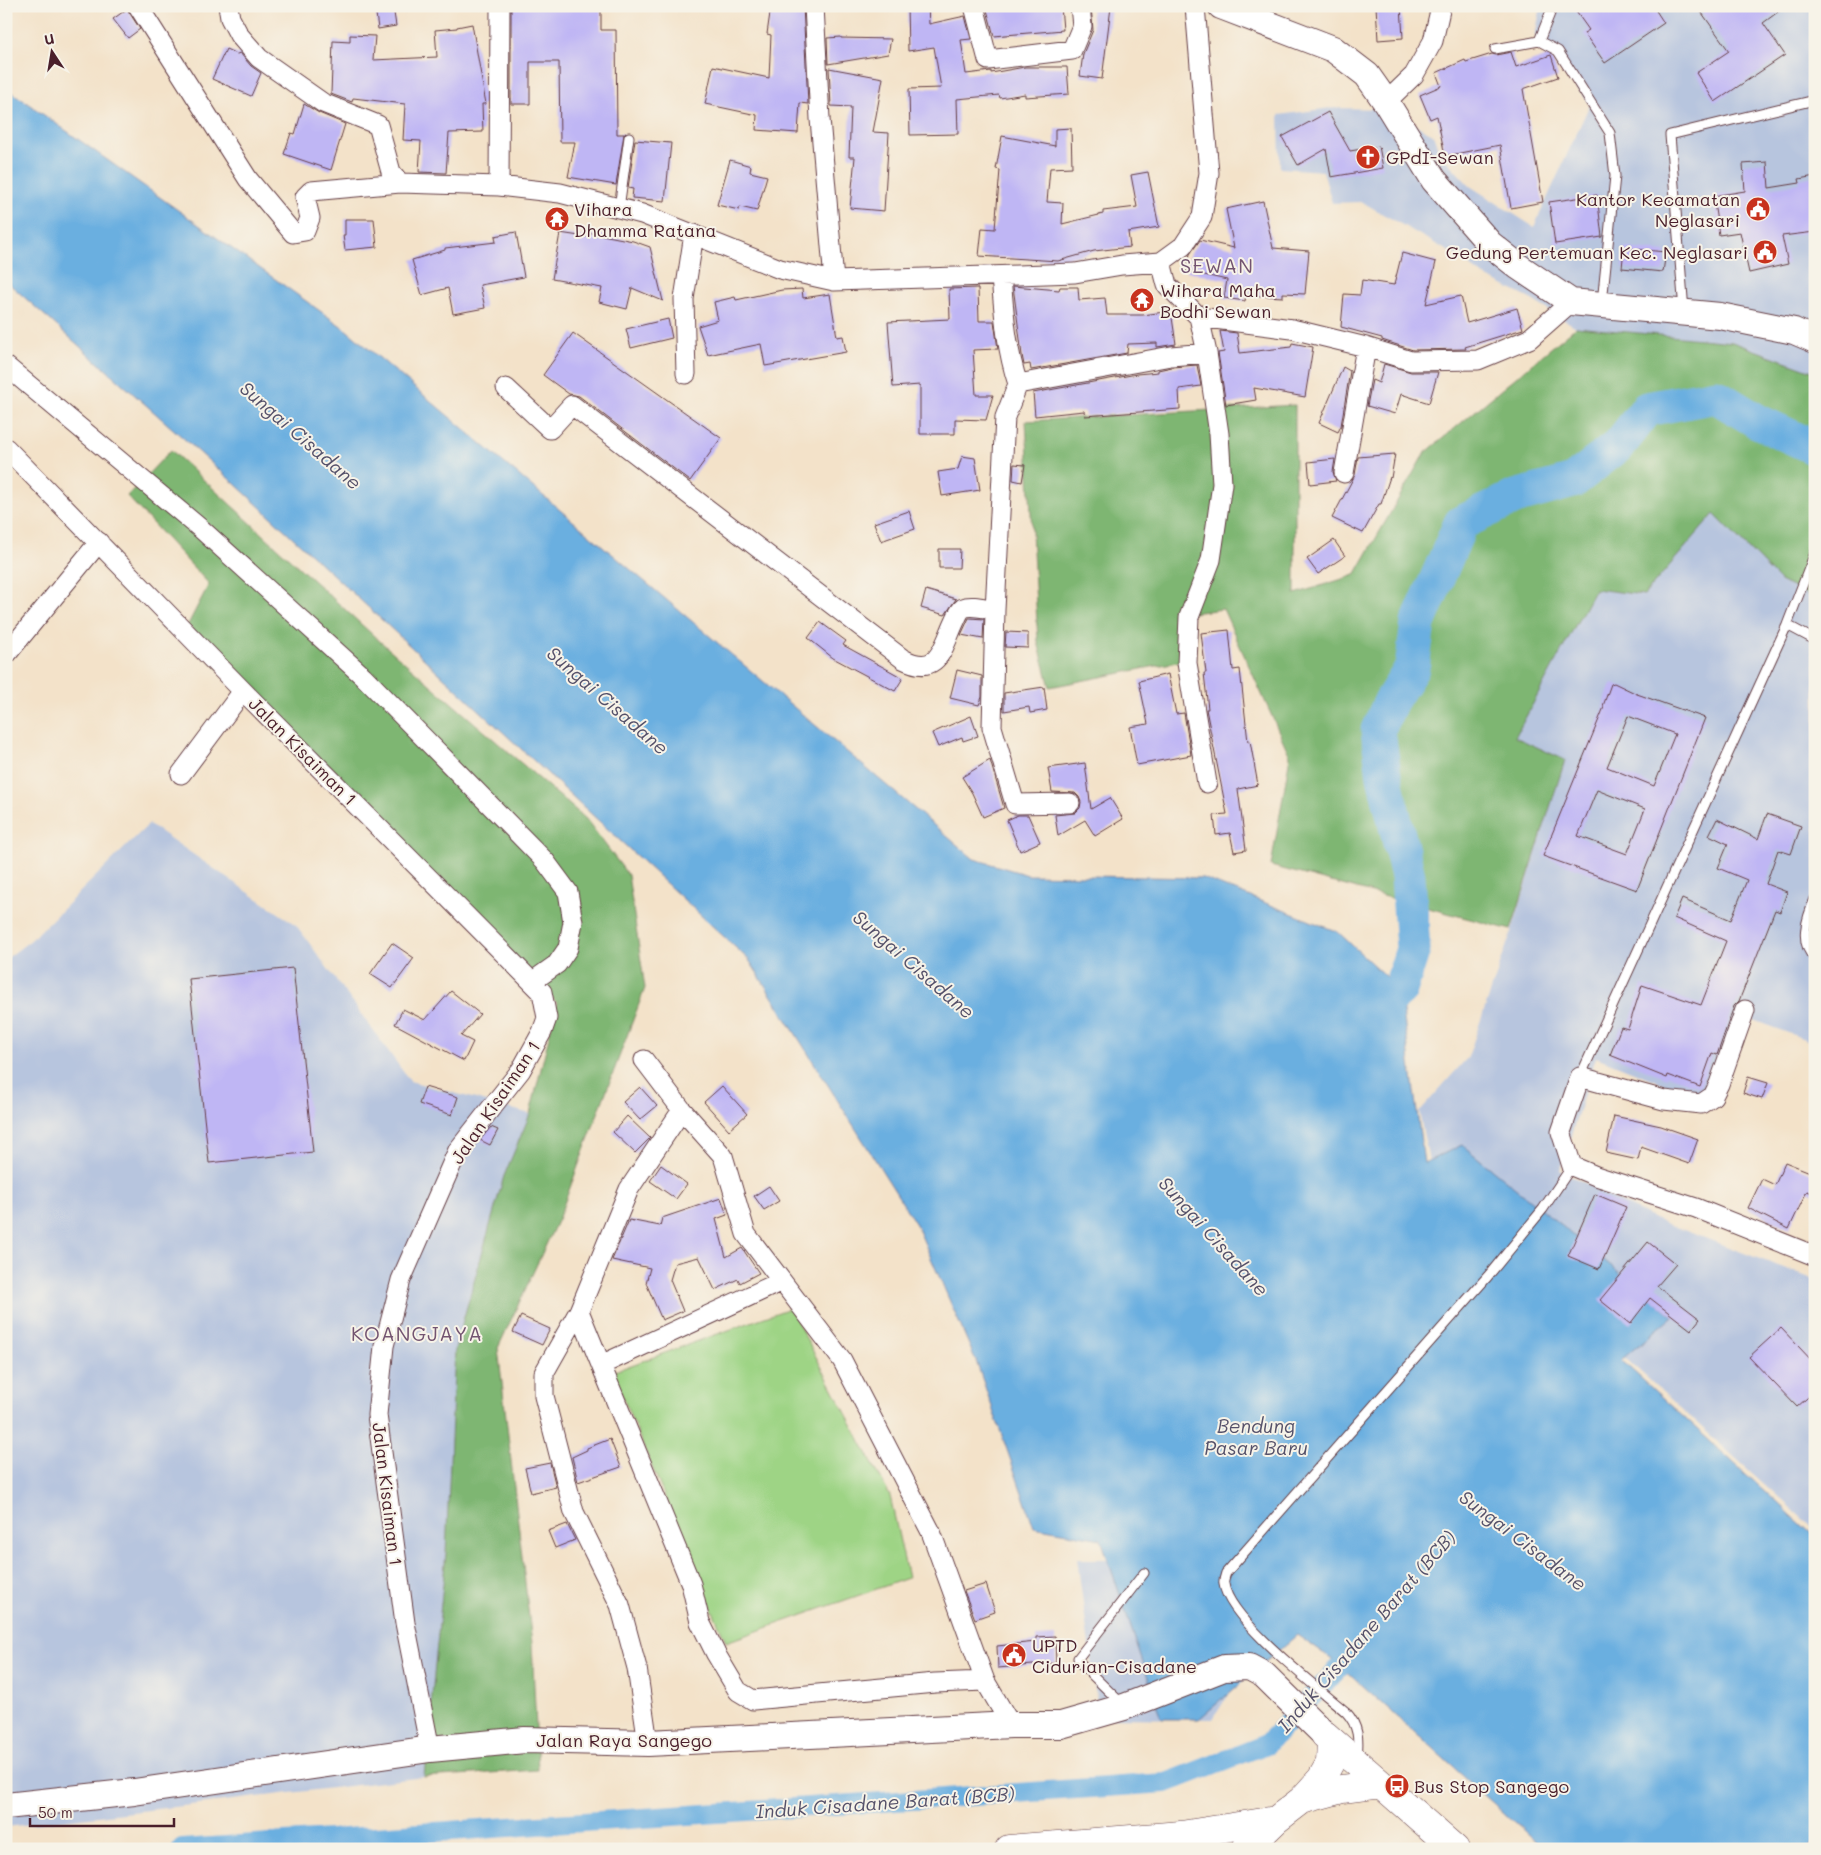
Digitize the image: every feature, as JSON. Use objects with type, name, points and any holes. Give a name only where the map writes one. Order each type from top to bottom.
[{"type":"main road","points":[[1246,1849],[1276,1820],[1302,1800],[1321,1779],[1339,1748],[1453,1848]]},
{"type":"main road","points":[[1302,1800],[1342,1789],[1381,1784]]},
{"type":"main road","points":[[1009,1849],[1102,1846],[1181,1836],[1276,1820]]},
{"type":"street","points":[[138,6],[248,179],[293,233],[305,230],[310,218],[305,197],[310,191],[400,183],[499,186],[560,193],[642,214],[780,269],[834,282],[1075,273],[1122,265],[1161,262],[1183,246],[1202,217],[1209,173],[1196,6]]},
{"type":"street","points":[[228,6],[230,18],[239,35],[258,58],[323,103],[378,125],[391,172],[400,183]]},
{"type":"street","points":[[499,186],[500,6]]},
{"type":"street","points":[[814,6],[820,119],[834,282]]},
{"type":"street","points":[[974,6],[988,60],[1072,50],[1082,26],[1080,6]]},
{"type":"street","points":[[1221,6],[1333,49],[1367,75],[1434,180],[1490,244],[1519,267],[1571,302],[1720,316],[1794,331],[1815,340]]},
{"type":"street","points":[[1386,102],[1414,75],[1433,41],[1441,6]]},
{"type":"street","points":[[686,374],[684,299],[694,234]]},
{"type":"street","points":[[1161,262],[1168,285],[1199,317],[1207,353],[1219,434],[1222,484],[1211,560],[1189,617],[1187,663],[1207,783]]},
{"type":"street","points":[[1001,276],[1008,352],[1018,384],[1005,417],[995,610],[992,727],[1015,804],[1070,803]]},
{"type":"street","points":[[1199,317],[1292,328],[1411,361],[1478,360],[1529,339],[1571,302]]},
{"type":"street","points":[[1344,473],[1366,347]]},
{"type":"street","points":[[1018,384],[1171,356],[1207,353]]},
{"type":"street","points":[[6,366],[200,528],[363,676],[545,861],[568,892],[573,922],[568,948],[557,964],[533,981]]},
{"type":"street","points":[[506,388],[550,429],[572,405],[903,658],[915,665],[922,666],[934,662],[941,653],[960,610],[968,607],[995,610]]},
{"type":"street","name":"Jalan Kisaiman 1","points":[[6,448],[542,992],[546,1018],[542,1032],[521,1070],[458,1150],[401,1280],[384,1346],[377,1415],[405,1623],[430,1749]]},
{"type":"street","points":[[6,655],[99,542]]},
{"type":"street","points":[[181,774],[243,690]]},
{"type":"street","points":[[1745,1010],[1713,1096],[1700,1104],[1664,1100],[1580,1077],[1561,1132],[1572,1166],[1596,1176],[1696,1208],[1815,1256]]},
{"type":"street","points":[[644,1060],[682,1110],[723,1156],[746,1234],[842,1360],[930,1532],[985,1681],[1011,1725]]},
{"type":"street","points":[[648,1744],[637,1668],[620,1605],[574,1512],[544,1396],[544,1373],[579,1311],[629,1189],[682,1110]]},
{"type":"street","points":[[601,1365],[782,1281]]},
{"type":"street","points":[[579,1311],[691,1584],[700,1622],[738,1691],[753,1700],[934,1683],[985,1681]]},
{"type":"street","name":"Jalan Raya Sangego","points":[[6,1806],[134,1792],[430,1749],[525,1740],[648,1744],[1061,1724],[1124,1706],[1224,1668],[1249,1667],[1264,1675],[1339,1748]]},
{"type":"lane","points":[[1539,41],[1553,6]]},
{"type":"lane","points":[[1495,49],[1539,41],[1558,51],[1610,132],[1615,176],[1601,306]]},
{"type":"lane","points":[[1684,313],[1670,135],[1815,100]]},
{"type":"lane","points":[[619,208],[630,138]]},
{"type":"lane","points":[[1580,1077],[1787,625],[1815,553]]},
{"type":"lane","points":[[1787,625],[1815,640]]},
{"type":"lane","points":[[1815,899],[1807,918],[1805,945],[1815,958]]},
{"type":"lane","points":[[1339,1748],[1359,1740],[1356,1724],[1346,1712],[1257,1635],[1237,1612],[1224,1584],[1226,1573],[1488,1276],[1543,1209],[1572,1166]]},
{"type":"lane","points":[[1124,1706],[1079,1662],[1078,1658],[1144,1573]]},
{"type":"shaded area","points":[[1541,6],[1815,6],[1815,372],[1732,342],[1576,327],[1532,300],[1481,274],[1455,255],[1362,202],[1332,203],[1323,171],[1280,168],[1279,115],[1331,108],[1385,109],[1433,134],[1440,154],[1470,186],[1534,227],[1590,104],[1535,36]]},
{"type":"shaded area","points":[[1714,514],[1780,581],[1815,598],[1815,1043],[1745,1017],[1719,1106],[1596,1057],[1560,1170],[1652,1218],[1815,1280],[1815,1530],[1434,1185],[1419,1112],[1468,1057],[1512,930],[1565,760],[1515,737],[1595,589],[1644,595]]},
{"type":"shaded area","points":[[149,824],[296,925],[410,1081],[530,1114],[504,1176],[455,1349],[446,1553],[424,1777],[6,1827],[6,959],[31,940]]},
{"type":"shaded area","points":[[1077,1559],[1164,1559],[1260,1644],[1213,1719],[1099,1718]]},
{"type":"green space","points":[[1576,327],[1732,342],[1815,372],[1815,598],[1780,581],[1714,514],[1644,595],[1595,589],[1515,737],[1565,760],[1511,930],[1271,866],[1290,756],[1223,609],[1184,614],[1192,659],[1050,687],[1038,642],[1026,421],[1295,405],[1295,594],[1355,575],[1424,454]]},
{"type":"green space","points":[[171,450],[374,636],[586,819],[628,875],[645,988],[559,1217],[498,1348],[532,1643],[538,1770],[424,1777],[446,1553],[455,1349],[504,1176],[530,1114],[557,1003],[183,634],[209,584],[127,496]]},
{"type":"green space","points":[[790,1308],[890,1496],[908,1578],[726,1642],[612,1372]]},
{"type":"water","points":[[6,88],[344,328],[974,859],[1028,875],[1203,878],[1338,932],[1400,990],[1424,1163],[1462,1145],[1673,1316],[1621,1360],[1815,1537],[1815,1841],[1810,1849],[1544,1849],[1341,1666],[1297,1635],[1199,1719],[1162,1719],[1101,1539],[1034,1527],[976,1361],[917,1226],[749,960],[234,483],[6,281]]},
{"type":"building","points":[[375,6],[393,6],[396,26],[378,29]]},
{"type":"building","points":[[511,6],[601,6],[601,30],[616,30],[617,134],[624,134],[616,185],[568,177],[575,142],[560,142],[559,62],[530,62],[530,104],[511,104]]},
{"type":"building","points":[[771,6],[803,6],[808,104],[800,103],[798,133],[756,130],[757,115],[705,104],[713,66],[769,78],[771,35],[767,34]]},
{"type":"building","points":[[907,6],[928,6],[929,24],[965,16],[971,39],[961,40],[966,74],[991,71],[991,73],[1025,67],[1067,67],[1069,94],[1025,97],[1025,94],[1000,98],[999,95],[957,99],[958,134],[910,135],[909,89],[941,88],[934,47],[908,51]]},
{"type":"building","points":[[986,6],[1061,6],[1063,30],[994,36]]},
{"type":"building","points":[[1091,6],[1111,7],[1102,79],[1080,76],[1083,54],[1093,30]]},
{"type":"building","points":[[1376,6],[1401,6],[1403,38],[1378,40]]},
{"type":"building","points":[[1572,6],[1653,6],[1664,23],[1605,63],[1584,33],[1589,30]]},
{"type":"building","points":[[1697,6],[1786,6],[1763,23],[1785,55],[1715,102],[1696,73],[1729,51]]},
{"type":"building","points":[[127,9],[140,29],[128,38],[113,19]]},
{"type":"building","points":[[472,24],[486,104],[482,104],[483,132],[449,133],[446,173],[419,172],[421,141],[403,140],[405,104],[353,98],[352,102],[331,94],[333,41],[350,42],[350,35],[375,36],[373,60],[437,57],[435,30],[457,28]]},
{"type":"building","points":[[827,38],[891,39],[888,54],[828,64]]},
{"type":"building","points":[[226,49],[237,54],[240,53],[251,66],[261,73],[251,96],[212,79]]},
{"type":"building","points":[[1511,52],[1516,67],[1551,55],[1558,77],[1523,89],[1543,202],[1511,208],[1500,145],[1445,156],[1437,116],[1430,119],[1420,95],[1441,86],[1436,73],[1465,60],[1466,62],[1492,54]]},
{"type":"building","points":[[829,68],[883,78],[873,132],[889,133],[884,211],[850,208],[855,157],[849,157],[851,107],[831,106]]},
{"type":"building","points":[[304,104],[319,113],[345,124],[331,170],[284,154],[291,133],[295,134]]},
{"type":"building","points":[[1328,112],[1350,151],[1379,146],[1383,168],[1331,177],[1326,149],[1298,165],[1282,137]]},
{"type":"building","points":[[1071,128],[1072,167],[1050,168],[1047,202],[1063,203],[1062,224],[1103,214],[1103,211],[1137,207],[1131,175],[1148,172],[1159,227],[1128,232],[1130,247],[1094,251],[1058,261],[979,256],[982,228],[995,229],[1000,170],[996,169],[1002,136],[1055,146],[1055,129]]},
{"type":"building","points":[[635,140],[671,143],[665,201],[632,198],[633,189],[628,188]]},
{"type":"building","points":[[730,160],[751,166],[750,172],[767,176],[757,211],[740,207],[739,210],[717,205]]},
{"type":"building","points":[[1767,162],[1769,188],[1800,183],[1799,179],[1815,176],[1815,232],[1782,236],[1788,264],[1749,273],[1740,232],[1719,235],[1713,196],[1745,191],[1743,164]]},
{"type":"building","points":[[1597,195],[1602,237],[1555,244],[1549,202]]},
{"type":"building","points":[[1263,201],[1273,248],[1309,251],[1305,294],[1283,293],[1283,297],[1246,295],[1245,301],[1224,298],[1227,280],[1186,271],[1190,254],[1200,240],[1234,248],[1226,209]]},
{"type":"building","points":[[345,219],[374,219],[377,247],[345,250],[343,235],[345,235]]},
{"type":"building","points":[[516,232],[524,277],[480,285],[485,308],[453,314],[448,288],[422,295],[412,260],[445,250],[445,248],[496,242],[495,236]]},
{"type":"building","points":[[587,232],[633,241],[650,247],[663,301],[632,288],[627,309],[599,302],[602,288],[552,279],[560,233],[586,237]]},
{"type":"building","points":[[1624,248],[1666,252],[1663,272],[1622,268]]},
{"type":"building","points":[[1402,253],[1436,262],[1426,304],[1461,296],[1467,323],[1517,308],[1523,329],[1465,347],[1466,349],[1413,350],[1382,340],[1382,338],[1341,327],[1344,294],[1360,295],[1362,280],[1394,285]]},
{"type":"building","points":[[1013,286],[1059,290],[1060,287],[1078,287],[1079,300],[1105,298],[1107,315],[1143,315],[1171,311],[1176,344],[1157,347],[1157,343],[1128,344],[1127,353],[1031,370],[1030,364],[1024,365]]},
{"type":"building","points":[[978,288],[979,321],[994,321],[998,349],[973,350],[976,395],[993,395],[986,420],[955,419],[955,434],[920,434],[920,385],[893,387],[888,322],[950,319],[949,289]]},
{"type":"building","points":[[802,289],[803,298],[830,294],[837,337],[843,336],[846,352],[765,366],[761,344],[708,355],[698,326],[718,320],[714,302],[735,297],[736,300],[782,290]]},
{"type":"building","points":[[668,319],[672,338],[631,348],[626,329]]},
{"type":"building","points":[[1220,331],[1237,333],[1240,353],[1291,347],[1292,343],[1313,347],[1305,397],[1254,388],[1256,400],[1226,405],[1218,353],[1224,352]]},
{"type":"building","points":[[573,333],[721,438],[690,481],[579,396],[569,394],[543,375]]},
{"type":"building","points":[[1384,364],[1411,372],[1438,372],[1429,403],[1401,394],[1395,414],[1367,406],[1372,380],[1379,383]]},
{"type":"building","points":[[1197,365],[1201,386],[1179,389],[1180,409],[1085,416],[1084,411],[1035,416],[1033,393],[1137,374],[1158,372],[1158,370],[1172,367]]},
{"type":"building","points":[[1343,367],[1350,371],[1341,426],[1338,432],[1319,423]]},
{"type":"building","points":[[1395,454],[1391,478],[1381,504],[1379,504],[1363,533],[1332,518],[1355,475],[1358,457]]},
{"type":"building","points":[[962,456],[975,458],[980,490],[942,496],[938,472],[958,469]]},
{"type":"building","points":[[1335,459],[1333,472],[1336,481],[1310,484],[1308,462]]},
{"type":"building","points":[[1014,464],[1025,465],[1022,482],[1013,480]]},
{"type":"building","points":[[909,511],[915,529],[881,541],[874,523]]},
{"type":"building","points":[[1334,540],[1345,556],[1318,574],[1307,559]]},
{"type":"building","points":[[939,549],[960,549],[959,568],[939,568]]},
{"type":"building","points":[[926,590],[956,599],[945,615],[921,608]]},
{"type":"building","points":[[969,618],[984,619],[983,639],[961,635]]},
{"type":"building","points":[[820,622],[846,641],[843,645],[903,678],[895,691],[833,658],[808,638]]},
{"type":"building","points":[[1229,630],[1233,670],[1240,669],[1248,742],[1250,741],[1258,785],[1238,789],[1246,850],[1234,852],[1230,833],[1216,835],[1214,815],[1227,814],[1206,709],[1208,709],[1204,673],[1206,673],[1201,633]]},
{"type":"building","points":[[1006,632],[1028,633],[1028,648],[1005,647]]},
{"type":"building","points":[[957,670],[982,676],[982,697],[979,705],[950,698]]},
{"type":"building","points":[[1168,674],[1176,714],[1184,713],[1191,755],[1137,765],[1130,727],[1148,724],[1139,681]]},
{"type":"building","points":[[1614,683],[1637,694],[1705,718],[1637,890],[1543,856],[1604,707],[1611,684]],"holes":[[[1628,716],[1675,734],[1654,786],[1607,767]],[[1597,790],[1645,809],[1627,854],[1578,836]]]},
{"type":"building","points":[[1044,687],[1047,710],[1030,713],[1029,707],[1004,711],[1004,693]]},
{"type":"building","points":[[971,716],[978,736],[963,741],[962,737],[938,747],[932,733]]},
{"type":"building","points":[[990,760],[1004,808],[983,817],[962,777]]},
{"type":"building","points":[[1085,763],[1091,809],[1110,798],[1123,819],[1095,836],[1085,820],[1058,836],[1055,815],[1075,813],[1080,808],[1081,802],[1075,793],[1052,792],[1048,768]]},
{"type":"building","points":[[1767,814],[1801,826],[1791,854],[1778,850],[1766,884],[1787,892],[1780,912],[1775,910],[1739,1001],[1734,1006],[1717,1055],[1712,1053],[1700,1087],[1668,1075],[1667,1078],[1610,1055],[1621,1027],[1628,1029],[1642,985],[1701,1005],[1726,941],[1674,918],[1682,899],[1731,920],[1747,880],[1718,868],[1728,844],[1709,835],[1717,819],[1758,839]]},
{"type":"building","points":[[1018,815],[1028,815],[1040,842],[1020,851],[1007,820]]},
{"type":"building","points":[[392,943],[414,958],[392,988],[370,974]]},
{"type":"building","points":[[293,968],[313,1152],[209,1163],[189,979]]},
{"type":"building","points":[[451,991],[480,1014],[461,1036],[473,1042],[464,1061],[395,1024],[403,1009],[425,1020]]},
{"type":"building","points":[[1748,1077],[1768,1083],[1762,1099],[1743,1093]]},
{"type":"building","points":[[722,1086],[747,1114],[729,1130],[704,1102]]},
{"type":"building","points":[[425,1087],[458,1097],[452,1115],[419,1104]]},
{"type":"building","points":[[640,1087],[657,1106],[640,1120],[623,1102]]},
{"type":"building","points":[[627,1116],[650,1138],[635,1153],[613,1132]]},
{"type":"building","points":[[1614,1116],[1661,1126],[1698,1139],[1689,1164],[1641,1147],[1638,1160],[1606,1153]]},
{"type":"building","points":[[491,1127],[498,1130],[490,1145],[480,1140]]},
{"type":"building","points":[[1785,1162],[1815,1174],[1815,1194],[1807,1191],[1789,1229],[1748,1208],[1762,1179],[1775,1185]]},
{"type":"building","points":[[661,1165],[687,1184],[676,1199],[650,1181]]},
{"type":"building","points":[[769,1186],[779,1201],[764,1210],[754,1196]]},
{"type":"building","points":[[1595,1194],[1626,1207],[1599,1269],[1568,1256]]},
{"type":"building","points":[[721,1198],[727,1215],[716,1219],[726,1257],[742,1248],[759,1273],[740,1283],[738,1279],[715,1290],[699,1257],[675,1263],[670,1280],[683,1311],[662,1320],[646,1283],[650,1268],[612,1260],[629,1220],[660,1226],[662,1218]]},
{"type":"building","points":[[1648,1242],[1676,1264],[1657,1286],[1700,1319],[1691,1330],[1650,1298],[1630,1324],[1600,1300]]},
{"type":"building","points":[[521,1316],[550,1329],[542,1345],[513,1332]]},
{"type":"building","points":[[1781,1328],[1815,1364],[1815,1391],[1797,1407],[1749,1357]]},
{"type":"building","points":[[610,1439],[621,1467],[578,1482],[572,1457],[587,1450],[587,1448]]},
{"type":"building","points":[[550,1463],[556,1487],[531,1493],[525,1468]]},
{"type":"building","points":[[567,1524],[575,1540],[555,1548],[548,1531]]},
{"type":"building","points":[[986,1584],[995,1612],[975,1619],[964,1591]]},
{"type":"building","points":[[1055,1636],[1056,1663],[998,1668],[997,1646],[1036,1642],[1036,1637]]},
{"type":"waterway","points":[[1363,1021],[1400,990],[1413,949],[1408,876],[1384,776],[1378,730],[1391,701],[1412,668],[1418,623],[1461,523],[1515,497],[1573,481],[1619,445],[1647,409],[1716,396],[1757,421],[1815,448]]},
{"type":"waterway","name":"Induk Cisadane Barat (BCB)","points":[[182,1849],[1166,1783],[1267,1744],[1357,1647]]},
{"type":"place","name":"GPdI-Sewan","points":[[1368,157]]},
{"type":"place","name":"Kantor Kecamatan Neglasari","points":[[1758,209]]},
{"type":"place","name":"Vihara Dhamma Ratana","points":[[557,219]]},
{"type":"place","name":"Gedung Pertemuan Kec. Neglasari","points":[[1765,252]]},
{"type":"place","name":"Wihara Maha Bodhi Sewan","points":[[1142,300]]},
{"type":"place","name":"UPTD Cidurian-Cisadane","points":[[1014,1655]]},
{"type":"place","name":"Bus Stop Sangego","points":[[1397,1786]]},
{"type":"district","name":"SEWAN","points":[[1217,265]]},
{"type":"district","name":"KOANGJAYA","points":[[417,1333]]},
{"type":"water label","name":"Sungai Cisadane","points":[[301,435]]},
{"type":"water label","name":"Sungai Cisadane","points":[[608,700]]},
{"type":"water label","name":"Sungai Cisadane","points":[[914,964]]},
{"type":"water label","name":"Sungai Cisadane","points":[[1214,1236]]},
{"type":"water label","name":"Bendung Pasar Baru","points":[[1256,1436]]},
{"type":"water label","name":"Sungai Cisadane","points":[[1523,1540]]}]
